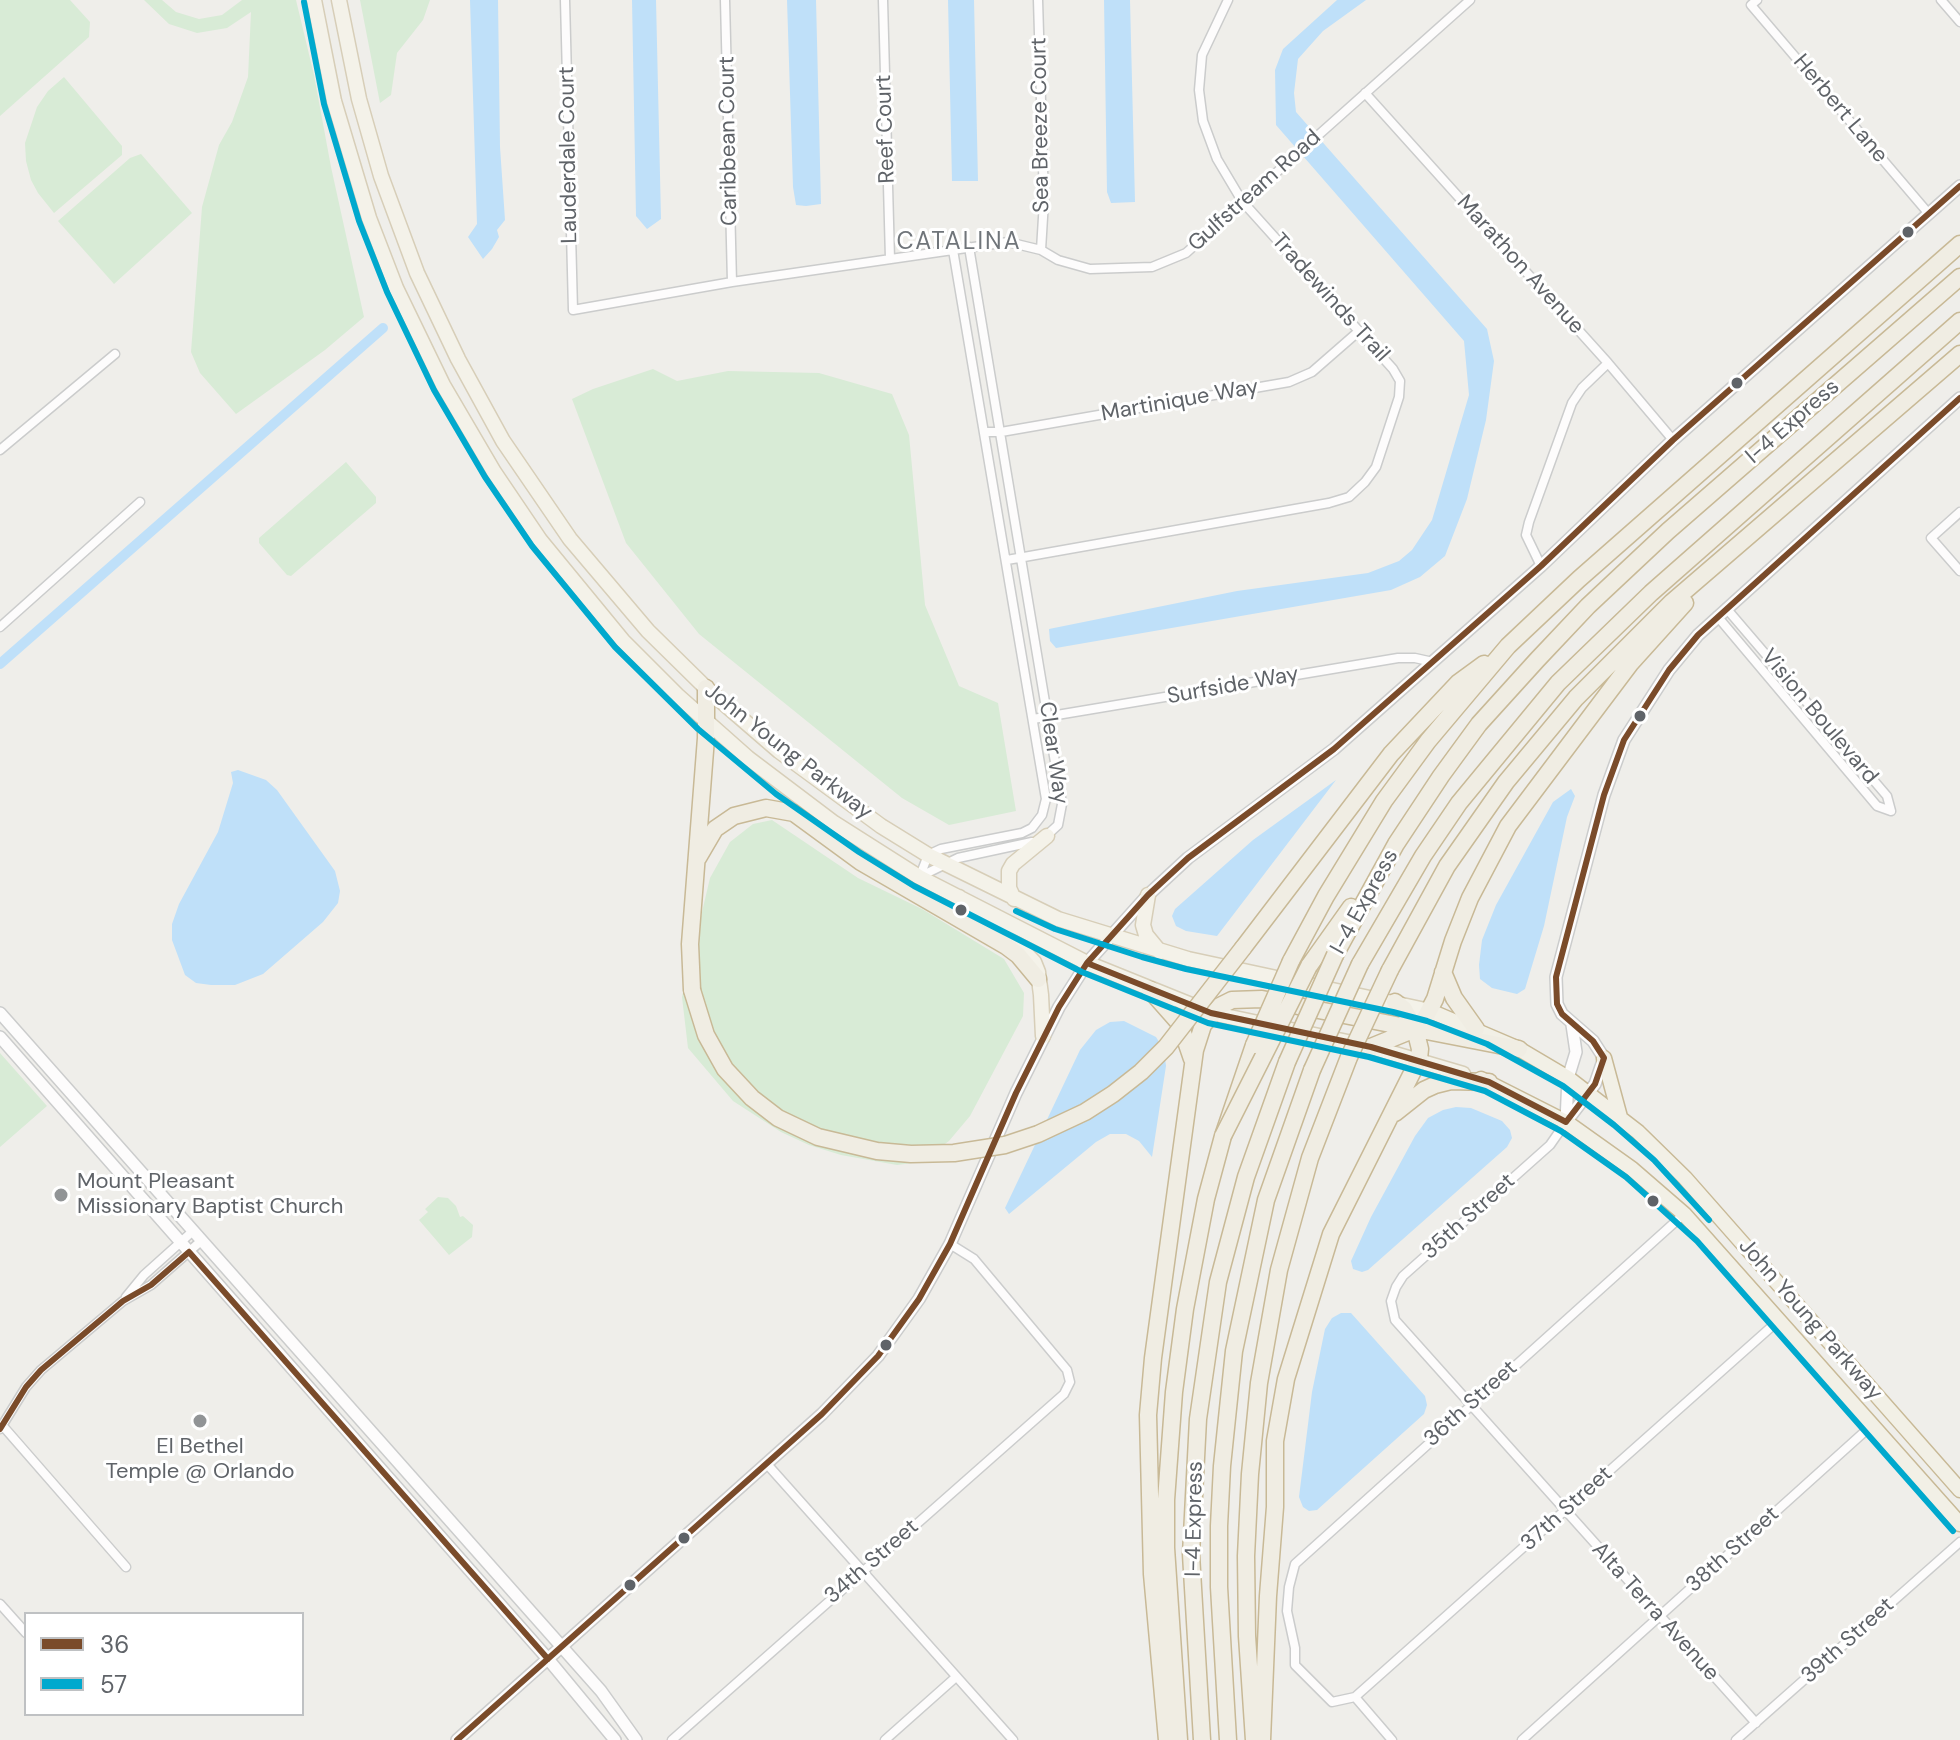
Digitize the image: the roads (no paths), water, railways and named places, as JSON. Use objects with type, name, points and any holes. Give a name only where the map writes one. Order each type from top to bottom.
[{"type":"highway","points":[[1179,1740],[1166,1548],[1169,1455],[1180,1338],[1203,1214],[1223,1136],[1254,1045],[1291,961],[1326,896],[1384,801],[1428,741],[1508,646],[1579,579],[1960,244]]},
{"type":"highway","name":"I-4 Express","points":[[1202,1740],[1191,1554],[1198,1419],[1218,1282],[1246,1177],[1287,1062],[1335,955],[1396,844],[1479,724],[1588,606],[1668,531],[1960,277]]},
{"type":"highway","name":"I-4 Express","points":[[1228,1740],[1219,1587],[1219,1526],[1234,1351],[1266,1200],[1312,1070],[1360,964],[1423,856],[1459,803],[1558,683],[1651,593],[1960,321]]},
{"type":"highway","points":[[1254,1740],[1246,1556],[1259,1383],[1279,1270],[1310,1158],[1349,1057],[1390,970],[1447,866],[1506,782],[1549,728],[1636,635],[1758,526],[1960,354]]},
{"type":"highway","points":[[1371,1047],[1415,1029],[1430,1011],[1470,898],[1488,861],[1535,787],[1630,664],[1758,526]]},
{"type":"highway","points":[[706,688],[698,858],[690,944],[692,990],[706,1035],[725,1069],[745,1092],[778,1118],[811,1134],[860,1148],[911,1154],[954,1153],[1005,1145],[1046,1131],[1085,1112],[1141,1072],[1166,1047],[1362,789],[1414,727],[1458,683],[1508,646]]},
{"type":"highway","points":[[698,858],[715,829],[734,816],[766,808],[794,813],[861,862],[1006,946],[1038,979]]},
{"type":"highway","points":[[1223,1136],[1309,966],[1396,844]]},
{"type":"highway","points":[[1443,972],[1454,998],[1476,1029]]},
{"type":"highway","points":[[1150,990],[1180,1024],[1188,1041],[1193,1067]]},
{"type":"highway","points":[[1167,1740],[1152,1574],[1148,1415],[1153,1358],[1198,1036],[1211,1013],[1232,1000],[1262,999],[1519,1049]]},
{"type":"highway","points":[[1262,1740],[1266,1625],[1275,1507],[1275,1441],[1286,1379],[1331,1234],[1419,1059],[1415,1029],[1404,1009],[1395,1002]]},
{"type":"highway","name":"John Young Parkway","points":[[1430,1011],[1519,1049],[1568,1078],[1620,1117],[1685,1178],[1960,1490]]},
{"type":"highway","points":[[1604,1058],[1620,1117]]},
{"type":"highway","name":"John Young Parkway","points":[[1463,1074],[1489,1082],[1566,1122],[1632,1169],[1684,1214],[1960,1524]]},
{"type":"highway","points":[[1388,1119],[1409,1100],[1435,1085],[1451,1081],[1489,1082]]},
{"type":"highway","points":[[1779,1320],[1824,1336]]},
{"type":"main road","name":"John Young Parkway","points":[[314,0],[334,101],[369,218],[401,299],[443,385],[494,472],[555,559],[623,641],[705,722],[807,804],[919,877],[1087,963],[1211,1013],[1371,1047],[1463,1074]]},
{"type":"main road","name":"John Young Parkway","points":[[339,0],[359,99],[381,176],[417,273],[458,359],[510,452],[570,539],[648,631],[706,688],[751,729],[881,826],[928,855],[1058,919],[1161,952],[1430,1011]]},
{"type":"main road","points":[[1014,899],[1009,888],[1009,871],[1013,864],[1047,836]]},
{"type":"main road","points":[[1148,895],[1143,925],[1146,935],[1161,952]]},
{"type":"main road","points":[[959,897],[969,915],[1024,950],[1034,962],[1041,995],[1043,1036]]},
{"type":"street","name":"Lauderdale Court","points":[[565,0],[573,310]]},
{"type":"street","name":"Caribbean Court","points":[[725,0],[732,282]]},
{"type":"street","name":"Reef Court","points":[[883,0],[890,259]]},
{"type":"street","name":"Sea Breeze Court","points":[[1038,0],[1044,201],[1041,250]]},
{"type":"street","name":"Tradewinds Trail","points":[[1007,560],[1329,503],[1349,497],[1376,467],[1399,397],[1400,381],[1242,201],[1217,159],[1203,121],[1199,90],[1202,55],[1228,0]]},
{"type":"street","name":"Gulfstream Road","points":[[573,310],[732,282],[1008,242],[1041,250],[1058,260],[1090,269],[1152,267],[1186,253],[1470,0]]},
{"type":"street","points":[[1941,0],[1960,22]]},
{"type":"street","name":"Herbert Lane","points":[[1754,3],[1929,214]]},
{"type":"street","name":"Marathon Avenue","points":[[1365,93],[1608,363],[1673,440]]},
{"type":"street","points":[[457,1740],[822,1414],[878,1356],[919,1299],[950,1244],[1043,1036],[1087,963],[1108,936],[1188,858],[1334,749],[1433,662],[1541,566],[1673,440],[1960,186]]},
{"type":"street","name":"Clear Way","points":[[919,877],[958,858],[1022,846],[1047,836],[1058,825],[1062,804],[969,247]]},
{"type":"street","name":"Clear Way","points":[[928,855],[941,849],[1022,833],[1039,821],[1046,799],[953,250]]},
{"type":"street","name":"Martinique Way","points":[[984,432],[1001,432],[1289,382],[1312,372],[1359,331]]},
{"type":"street","points":[[0,450],[115,354]]},
{"type":"street","points":[[1541,566],[1526,535],[1529,522],[1572,403],[1582,388],[1608,363]]},
{"type":"street","points":[[1566,1122],[1600,1074],[1604,1058],[1593,1041],[1572,1025],[1557,1004],[1556,977],[1610,775],[1624,740],[1681,655],[1722,612],[1960,398]]},
{"type":"street","points":[[0,627],[140,502]]},
{"type":"street","points":[[1960,512],[1931,538],[1960,571]]},
{"type":"street","name":"Vision Boulevard","points":[[1722,612],[1887,796],[1891,811],[1877,806],[1722,612]]},
{"type":"street","name":"Surfside Way","points":[[1033,719],[1398,658],[1433,662]]},
{"type":"street","points":[[919,877],[928,855]]},
{"type":"street","points":[[0,1013],[601,1691],[636,1740]]},
{"type":"street","points":[[1566,1122],[1568,1078],[1576,1052],[1572,1025]]},
{"type":"street","points":[[0,1037],[548,1659],[615,1740]]},
{"type":"street","points":[[81,1128],[93,1118]]},
{"type":"street","name":"35th Street","points":[[1395,1320],[1391,1301],[1403,1276],[1550,1145],[1566,1122]]},
{"type":"street","name":"36th Street","points":[[1355,1697],[1332,1702],[1295,1665],[1295,1648],[1287,1611],[1295,1564],[1684,1214]]},
{"type":"street","points":[[185,1247],[193,1231]]},
{"type":"street","points":[[126,1567],[1,1427],[26,1387],[41,1370],[123,1301],[144,1275],[185,1247],[201,1241]]},
{"type":"street","name":"34th Street","points":[[672,1740],[1064,1394],[1070,1382],[1067,1370],[974,1259],[950,1244]]},
{"type":"street","name":"Alta Terra Avenue","points":[[1395,1320],[1756,1723]]},
{"type":"street","name":"37th Street","points":[[1355,1697],[1779,1320]]},
{"type":"street","points":[[304,1382],[316,1371]]},
{"type":"street","name":"38th Street","points":[[1522,1740],[1872,1425]]},
{"type":"street","points":[[766,1463],[1013,1740]]},
{"type":"street","name":"39th Street","points":[[1736,1740],[1960,1542]]},
{"type":"street","points":[[0,1604],[24,1631]]},
{"type":"street","points":[[885,1740],[956,1677]]},
{"type":"street","points":[[1355,1697],[1392,1740]]},
{"type":"water","points":[[470,0],[498,0],[500,147],[505,220],[497,230],[499,237],[483,259],[468,237],[477,224]]},
{"type":"water","points":[[632,0],[656,0],[661,219],[647,229],[636,216]]},
{"type":"water","points":[[787,0],[816,0],[821,204],[806,206],[796,205],[793,187]]},
{"type":"water","points":[[948,0],[974,0],[978,181],[952,181]]},
{"type":"water","points":[[1104,0],[1130,0],[1135,202],[1111,203],[1107,192]]},
{"type":"water","points":[[1337,0],[1366,0],[1323,31],[1298,59],[1294,93],[1296,112],[1487,329],[1494,361],[1486,420],[1467,499],[1445,556],[1420,577],[1391,590],[1056,648],[1050,641],[1049,629],[1237,591],[1368,573],[1399,561],[1412,550],[1432,520],[1469,395],[1464,341],[1276,125],[1275,70],[1283,49]]},
{"type":"water","points":[[238,770],[266,780],[277,790],[335,871],[340,891],[338,903],[323,922],[263,974],[235,985],[196,983],[185,975],[172,940],[172,924],[179,904],[218,832],[233,783],[231,772]]},
{"type":"water","points":[[1336,780],[1217,936],[1186,931],[1176,926],[1172,916],[1175,909],[1253,840]]},
{"type":"water","points":[[1571,789],[1575,796],[1567,817],[1544,926],[1525,989],[1517,994],[1492,988],[1480,979],[1482,940],[1496,905],[1553,802]]},
{"type":"water","points":[[1124,1021],[1156,1037],[1164,1050],[1166,1066],[1152,1157],[1139,1141],[1126,1134],[1110,1134],[1096,1142],[1009,1214],[1005,1208],[1080,1050],[1096,1030],[1110,1022]]},
{"type":"water","points":[[1456,1107],[1471,1108],[1502,1121],[1512,1138],[1507,1147],[1368,1270],[1353,1269],[1351,1261],[1371,1217],[1415,1136],[1428,1118]]},
{"type":"water","points":[[1341,1313],[1351,1313],[1425,1396],[1427,1405],[1424,1414],[1317,1510],[1309,1511],[1303,1507],[1299,1497],[1312,1392],[1325,1329],[1332,1318]]},
{"type":"waterway","points":[[0,664],[383,328]]},
{"type":"place","name":"Mount Pleasant Missionary Baptist Church","points":[[61,1195]]},
{"type":"place","name":"El Bethel Temple @ Orlando","points":[[200,1421]]},
{"type":"district","name":"CATALINA","points":[[959,243]]}]
